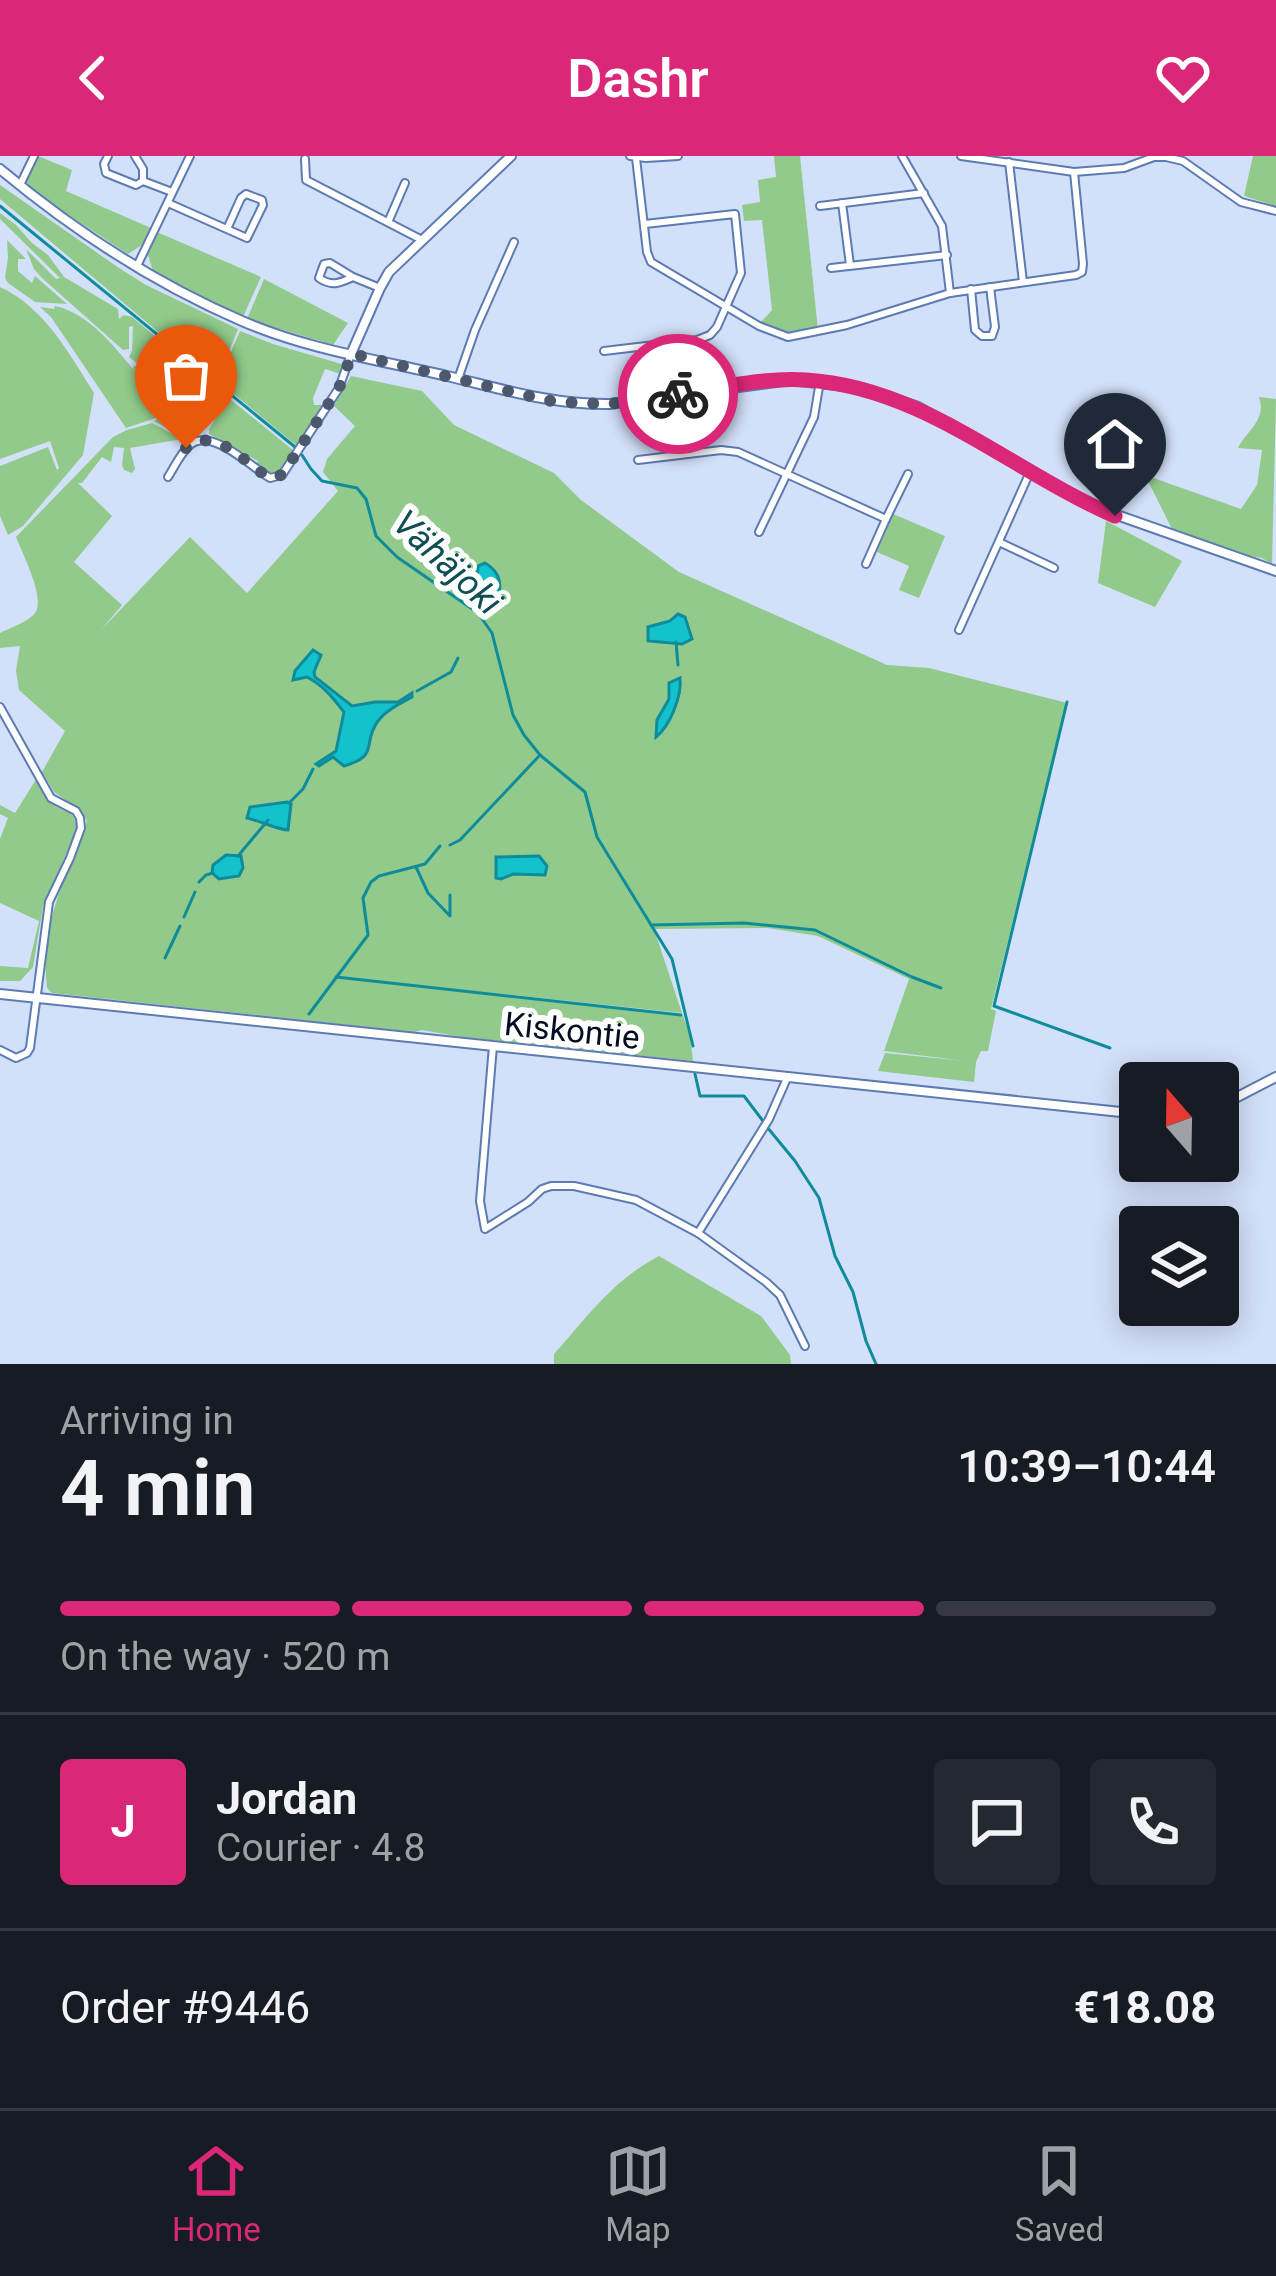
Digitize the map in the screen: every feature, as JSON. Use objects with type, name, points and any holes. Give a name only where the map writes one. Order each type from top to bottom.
[{"type":"street","points":[[20,185],[34,156]]},
{"type":"street","points":[[108,156],[106,173],[172,192]]},
{"type":"street","points":[[135,156],[143,182]]},
{"type":"street","points":[[137,266],[190,156]]},
{"type":"street","points":[[168,477],[186,448],[207,438],[269,478],[282,475],[339,388],[380,288],[394,267],[511,156]]},
{"type":"street","points":[[679,156],[633,157],[652,263],[777,335],[791,338],[950,293],[1082,272],[1074,172]]},
{"type":"street","points":[[902,156],[940,219],[950,293]]},
{"type":"street","points":[[961,156],[1074,172],[1124,168],[1154,157],[1183,160],[1241,202],[1276,211]]},
{"type":"street","points":[[304,159],[306,180],[422,240]]},
{"type":"street","points":[[1009,162],[1023,282]]},
{"type":"street","points":[[0,169],[137,266],[243,322],[352,354],[555,402],[610,404],[778,381],[820,381],[871,390],[918,407],[1115,516],[1276,571]]},
{"type":"street","points":[[389,220],[405,183]]},
{"type":"street","points":[[168,203],[247,238],[262,200],[246,194],[227,229]]},
{"type":"street","points":[[820,206],[924,194]]},
{"type":"street","points":[[842,203],[850,266]]},
{"type":"street","points":[[604,351],[705,338],[717,327],[740,273],[735,214],[645,224]]},
{"type":"street","points":[[458,379],[514,242]]},
{"type":"street","points":[[831,268],[947,255]]},
{"type":"street","points":[[352,277],[328,284],[319,273],[330,262],[380,288]]},
{"type":"street","points":[[971,289],[975,330],[992,336],[990,287]]},
{"type":"street","points":[[759,532],[814,417],[820,381]]},
{"type":"street","points":[[638,460],[738,452],[886,519]]},
{"type":"street","points":[[959,630],[1030,472]]},
{"type":"street","points":[[866,564],[908,474]]},
{"type":"street","points":[[999,542],[1054,568]]},
{"type":"street","points":[[0,707],[52,798],[76,811],[81,828],[49,902],[30,1048],[16,1058],[0,1051]]},
{"type":"street","name":"Kiskontie","points":[[0,994],[1119,1112]]},
{"type":"street","points":[[493,1046],[480,1201],[485,1229],[542,1190],[563,1185],[636,1200],[698,1233],[780,1295],[805,1346]]},
{"type":"street","points":[[698,1233],[769,1120],[788,1076]]},
{"type":"street","points":[[1239,1096],[1276,1077]]},
{"type":"shaded area","points":[[38,156],[72,170],[66,191],[151,228],[142,245],[128,254],[29,189],[27,181]]},
{"type":"shaded area","points":[[774,156],[800,156],[818,330],[785,333],[761,322],[772,310],[762,220],[744,221],[742,205],[760,202],[758,180],[776,177]]},
{"type":"shaded area","points":[[1253,156],[1276,156],[1276,206],[1244,196]]},
{"type":"shaded area","points":[[0,185],[146,285],[238,329],[213,378],[0,199]]},
{"type":"shaded area","points":[[0,213],[48,255],[64,277],[118,309],[119,319],[132,317],[212,383],[194,398],[187,384],[180,391],[162,382],[189,400],[162,416],[126,428],[40,307],[55,306],[78,316],[133,369],[140,366],[129,357],[133,326],[129,327],[129,349],[123,350],[42,278],[26,249],[60,278],[0,219]]},
{"type":"shaded area","points":[[157,232],[261,277],[243,317],[153,271],[147,252]]},
{"type":"shaded area","points":[[7,240],[26,259],[18,259],[18,271],[32,283],[35,276],[67,304],[35,302],[8,283]]},
{"type":"shaded area","points":[[264,279],[348,323],[333,345],[247,319]]},
{"type":"shaded area","points":[[0,287],[42,319],[94,393],[83,455],[23,526],[8,535],[0,516],[0,466],[48,447],[59,468],[50,441],[0,459]]},
{"type":"shaded area","points":[[240,331],[345,365],[341,374],[325,369],[313,398],[314,405],[325,405],[297,446],[218,381]]},
{"type":"shaded area","points":[[351,376],[422,391],[454,425],[554,473],[581,500],[679,572],[887,665],[929,668],[1067,703],[991,1009],[996,1011],[988,1051],[981,1051],[976,1062],[974,1082],[878,1071],[885,1053],[966,1061],[884,1051],[909,979],[818,936],[768,928],[654,929],[682,1013],[475,991],[683,1016],[693,1061],[52,993],[47,988],[51,922],[87,821],[79,809],[54,792],[42,772],[65,731],[19,690],[20,646],[0,648],[0,633],[28,619],[38,606],[16,537],[113,437],[152,423],[182,439],[130,448],[132,473],[122,465],[124,448],[114,447],[111,462],[102,457],[78,483],[112,516],[74,562],[122,605],[102,629],[190,537],[247,593],[338,491],[323,472],[327,459],[355,426],[334,406]]},
{"type":"shaded area","points":[[214,386],[294,451],[280,471],[264,470],[257,466],[258,461],[209,434],[224,405],[211,389]]},
{"type":"shaded area","points":[[1259,397],[1276,399],[1272,564],[1172,529],[1145,475],[1241,509],[1257,485],[1262,450],[1238,448],[1258,418]]},
{"type":"shaded area","points":[[188,405],[199,424],[183,431],[185,438],[154,421]]},
{"type":"shaded area","points":[[893,514],[945,536],[919,598],[899,590],[909,566],[877,552]]},
{"type":"shaded area","points":[[1106,521],[1182,561],[1155,607],[1098,583]]},
{"type":"shaded area","points":[[485,563],[499,580],[496,602],[483,603],[476,595],[478,566]]},
{"type":"shaded area","points":[[678,614],[685,617],[692,639],[682,644],[648,641],[648,627]]},
{"type":"shaded area","points":[[313,650],[321,655],[315,677],[352,706],[398,702],[412,693],[378,721],[363,758],[344,766],[333,757],[316,764],[336,751],[344,712],[307,677],[293,680]]},
{"type":"shaded area","points":[[680,678],[674,710],[656,737],[657,720],[669,699],[669,683]]},
{"type":"shaded area","points":[[37,778],[52,803],[74,817],[77,829],[43,906],[33,967],[20,981],[0,981],[0,966],[28,968],[39,921],[0,903],[0,839],[8,818],[0,814],[0,805],[15,813]]},
{"type":"shaded area","points":[[291,804],[288,830],[247,818],[250,807]]},
{"type":"shaded area","points":[[226,855],[241,856],[243,868],[239,876],[219,879],[212,873],[213,865]]},
{"type":"shaded area","points":[[539,856],[547,866],[545,875],[496,878],[496,857]]},
{"type":"shaded area","points":[[659,1256],[761,1316],[790,1355],[791,1364],[554,1364],[554,1354],[602,1300]]},
{"type":"waterway","name":"Vähäjoki","points":[[0,206],[295,447]]},
{"type":"waterway","name":"Vähäjoki","points":[[302,455],[322,481],[357,488],[366,499],[376,536],[397,557],[478,613],[492,633],[513,715],[524,735],[540,755],[585,792],[597,837],[672,959],[693,1046]]},
{"type":"waterway","points":[[676,642],[678,665]]},
{"type":"waterway","points":[[417,691],[451,672],[458,658]]},
{"type":"waterway","points":[[1067,702],[994,1006],[1110,1048]]},
{"type":"waterway","points":[[450,845],[540,755]]},
{"type":"waterway","points":[[289,803],[313,769]]},
{"type":"waterway","points":[[238,856],[268,820]]},
{"type":"waterway","points":[[309,1014],[368,935],[363,898],[371,882],[425,864],[440,846]]},
{"type":"waterway","points":[[416,867],[428,893],[450,916],[450,895]]},
{"type":"waterway","points":[[199,882],[213,873]]},
{"type":"waterway","points":[[184,917],[195,892]]},
{"type":"waterway","points":[[651,925],[744,923],[815,930],[941,988]]},
{"type":"waterway","points":[[165,958],[180,926]]},
{"type":"waterway","points":[[336,977],[681,1015]]},
{"type":"waterway","name":"Vähäjoki","points":[[695,1074],[700,1096],[744,1096],[763,1121]]},
{"type":"waterway","name":"Vähäjoki","points":[[767,1127],[819,1198],[835,1256],[853,1292],[876,1364]]},
{"type":"way so far","points":[[186,448],[207,438],[269,478],[282,475],[339,388],[352,354],[555,402],[610,404],[678,394]]},
{"type":"route","points":[[678,394],[798,380],[871,390],[918,407],[1115,516]]}]
